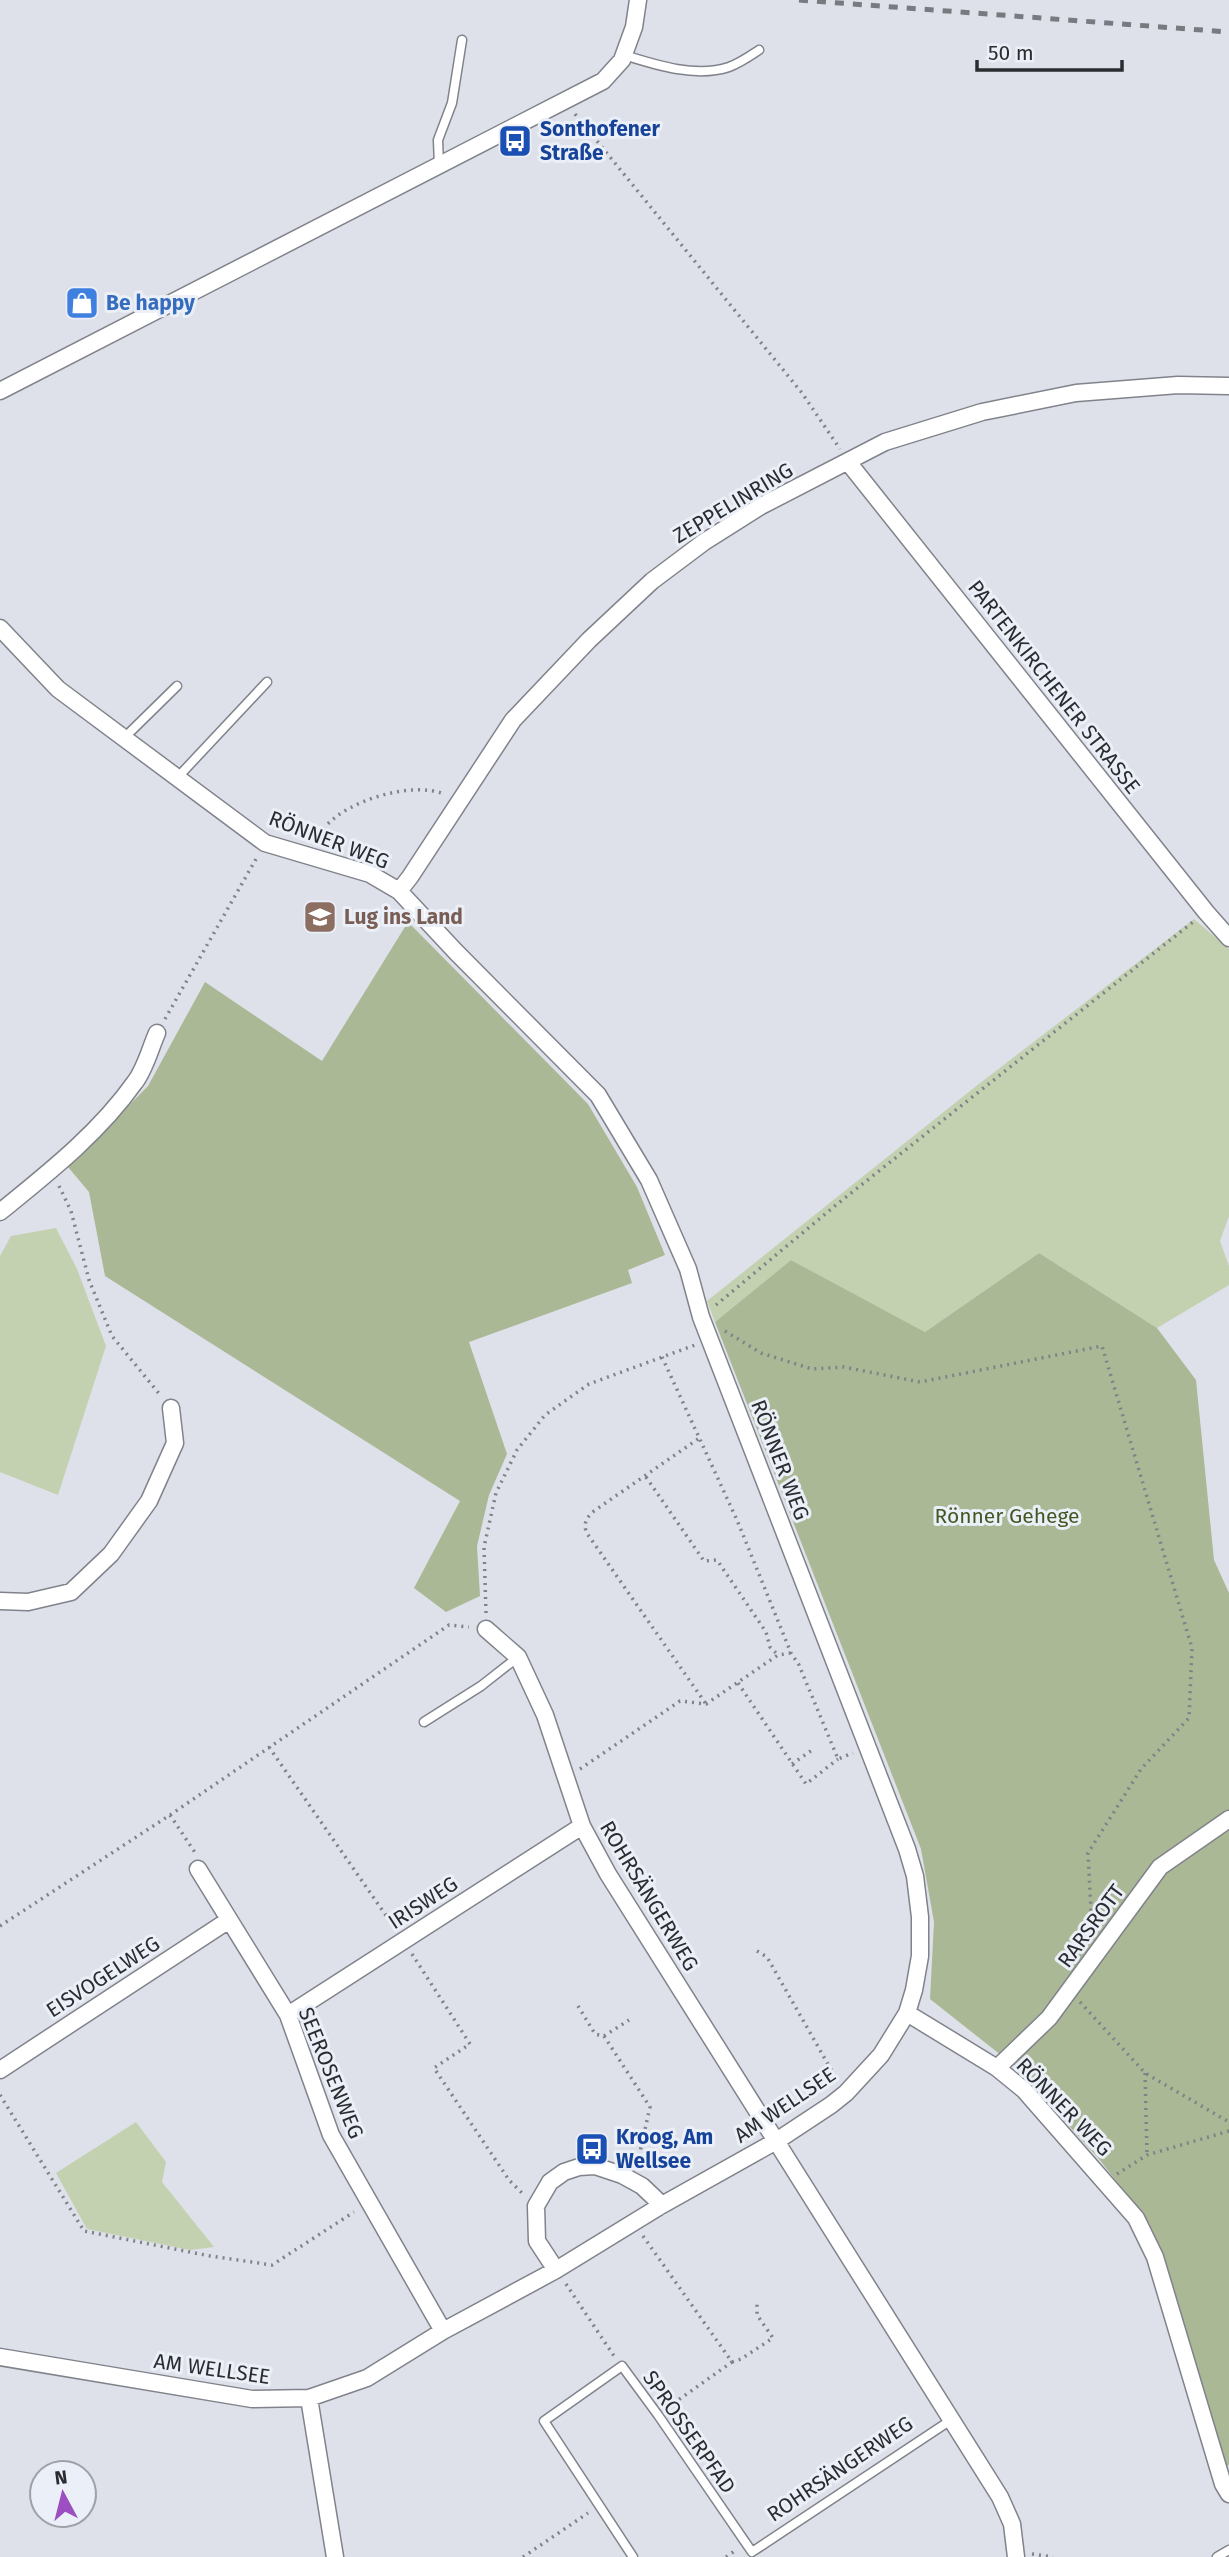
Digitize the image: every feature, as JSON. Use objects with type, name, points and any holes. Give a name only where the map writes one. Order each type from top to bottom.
[{"type":"street","points":[[0,391],[603,81],[624,55],[634,27],[638,0]]},
{"type":"street","name":"ZEPPELINRING","points":[[399,891],[513,720],[589,640],[652,581],[704,542],[761,506],[885,443],[982,412],[1076,393],[1134,387],[1229,386]]},
{"type":"street","name":"PARTENKIRCHENER STRASSE","points":[[848,462],[1229,938]]},
{"type":"street","name":"RÖNNER WEG","points":[[0,628],[58,689],[265,843],[369,874],[399,891],[598,1095],[649,1180],[688,1269],[701,1317],[715,1333],[907,1849],[915,1876],[920,1917],[920,1956],[907,2013],[997,2067],[1024,2090],[1136,2218],[1156,2257],[1223,2484],[1229,2494]]},
{"type":"street","points":[[0,1212],[51,1171],[106,1117],[137,1080],[157,1033]]},
{"type":"street","points":[[0,1601],[28,1602],[71,1592],[111,1554],[149,1501],[175,1443],[171,1408]]},
{"type":"street","name":"ROHRSÄNGERWEG","points":[[486,1629],[518,1657],[545,1715],[582,1826],[608,1874],[778,2140],[1000,2497],[1012,2524],[1016,2557]]},
{"type":"street","name":"RARSROTT","points":[[997,2067],[1049,2018],[1160,1867],[1229,1819]]},
{"type":"street","name":"IRISWEG","points":[[288,2015],[582,1826]]},
{"type":"street","name":"SEEROSENWEG","points":[[198,1869],[288,2015],[331,2135],[443,2331]]},
{"type":"street","name":"EISVOGELWEG","points":[[0,2070],[229,1920]]},
{"type":"street","name":"AM WELLSEE","points":[[0,2357],[252,2399],[309,2398],[367,2378],[443,2331],[556,2270],[662,2205],[778,2140],[846,2092],[881,2055],[907,2013]]},
{"type":"street","points":[[556,2270],[537,2241],[536,2206],[550,2182],[564,2172],[595,2166],[632,2180],[662,2205]]},
{"type":"street","points":[[309,2398],[335,2557]]},
{"type":"lane","points":[[439,166],[438,140],[452,103],[462,40]]},
{"type":"lane","points":[[624,55],[675,69],[703,70],[730,67],[759,50]]},
{"type":"lane","points":[[177,778],[267,682]]},
{"type":"lane","points":[[124,738],[177,686]]},
{"type":"lane","points":[[424,1722],[481,1686],[518,1657]]},
{"type":"lane","points":[[622,2366],[544,2420],[633,2557]]},
{"type":"lane","name":"SPROSSERPFAD","points":[[622,2366],[752,2552]]},
{"type":"lane","name":"ROHRSÄNGERWEG","points":[[752,2552],[951,2420]]},
{"type":"lane","points":[[1217,2557],[1229,2550]]},
{"type":"path","points":[[565,102],[802,393],[848,462]]},
{"type":"path","points":[[311,857],[325,827],[347,810],[379,796],[413,789],[436,791],[459,800]]},
{"type":"path","points":[[157,1033],[265,843]]},
{"type":"path","points":[[714,1307],[847,1197],[1206,912]]},
{"type":"path","points":[[51,1171],[71,1211],[89,1280],[112,1336],[171,1408]]},
{"type":"path","points":[[0,1926],[170,1815],[449,1625],[486,1629],[484,1547],[496,1493],[517,1450],[545,1415],[589,1384],[662,1357],[715,1333],[761,1353],[812,1368],[844,1367],[920,1382],[1102,1346],[1192,1648],[1189,1718],[1142,1769],[1088,1853],[1094,1959]]},
{"type":"path","points":[[662,1357],[737,1520],[838,1759]]},
{"type":"path","points":[[698,1439],[587,1517],[584,1524],[586,1532],[706,1704]]},
{"type":"path","points":[[646,1476],[704,1561],[717,1560],[766,1632],[770,1647],[778,1655]]},
{"type":"path","points":[[566,1779],[680,1701],[706,1704],[778,1655],[791,1653]]},
{"type":"path","points":[[738,1683],[806,1784],[838,1759],[868,1747]]},
{"type":"path","points":[[269,1746],[470,2044],[434,2068],[509,2180],[536,2206]]},
{"type":"path","points":[[792,1764],[815,1748]]},
{"type":"path","points":[[170,1815],[202,1863],[198,1869]]},
{"type":"path","points":[[757,1951],[767,1957],[838,2082]]},
{"type":"path","points":[[1070,1991],[1145,2073],[1229,2122]]},
{"type":"path","points":[[578,2006],[595,2034],[604,2036],[650,2107],[632,2180]]},
{"type":"path","points":[[604,2036],[629,2020]]},
{"type":"path","points":[[1145,2073],[1147,2155]]},
{"type":"path","points":[[0,2095],[84,2231],[210,2256],[272,2265],[368,2203]]},
{"type":"path","points":[[1105,2181],[1147,2155],[1229,2131]]},
{"type":"path","points":[[634,2223],[732,2362]]},
{"type":"path","points":[[556,2270],[622,2366]]},
{"type":"path","points":[[658,2415],[732,2362],[773,2338],[757,2315],[757,2302]]},
{"type":"path","points":[[523,2557],[598,2506]]},
{"type":"green space","points":[[1194,919],[1229,949],[1229,1216],[1220,1241],[1229,1266],[1229,1285],[1157,1328],[1039,1253],[925,1332],[791,1260],[715,1322],[707,1301],[975,1087]]},
{"type":"green space","points":[[408,922],[588,1104],[637,1187],[665,1255],[628,1270],[632,1283],[469,1342],[507,1454],[489,1495],[477,1546],[480,1596],[446,1612],[414,1588],[460,1501],[105,1276],[89,1192],[68,1167],[148,1086],[205,982],[322,1061]]},
{"type":"green space","points":[[56,1228],[77,1269],[106,1346],[58,1495],[0,1472],[0,1256],[11,1236]]},
{"type":"green space","name":"Rönner Gehege","points":[[1039,1253],[1157,1328],[1196,1380],[1214,1560],[1229,1593],[1229,2465],[1226,2467],[1162,2255],[1141,2213],[1099,2159],[1016,2067],[930,1999],[934,1922],[921,1849],[715,1322],[791,1260],[925,1332]]},
{"type":"green space","points":[[136,2122],[166,2162],[162,2182],[214,2247],[190,2250],[87,2229],[56,2173]]},
{"type":"railway","points":[[799,0],[1229,32]]},
{"type":"place","name":"Sonthofener Straße","points":[[515,141]]},
{"type":"place","name":"Be happy","points":[[82,303]]},
{"type":"place","name":"Lug ins Land","points":[[320,917]]},
{"type":"place","name":"Kroog, Am Wellsee","points":[[592,2149]]}]
